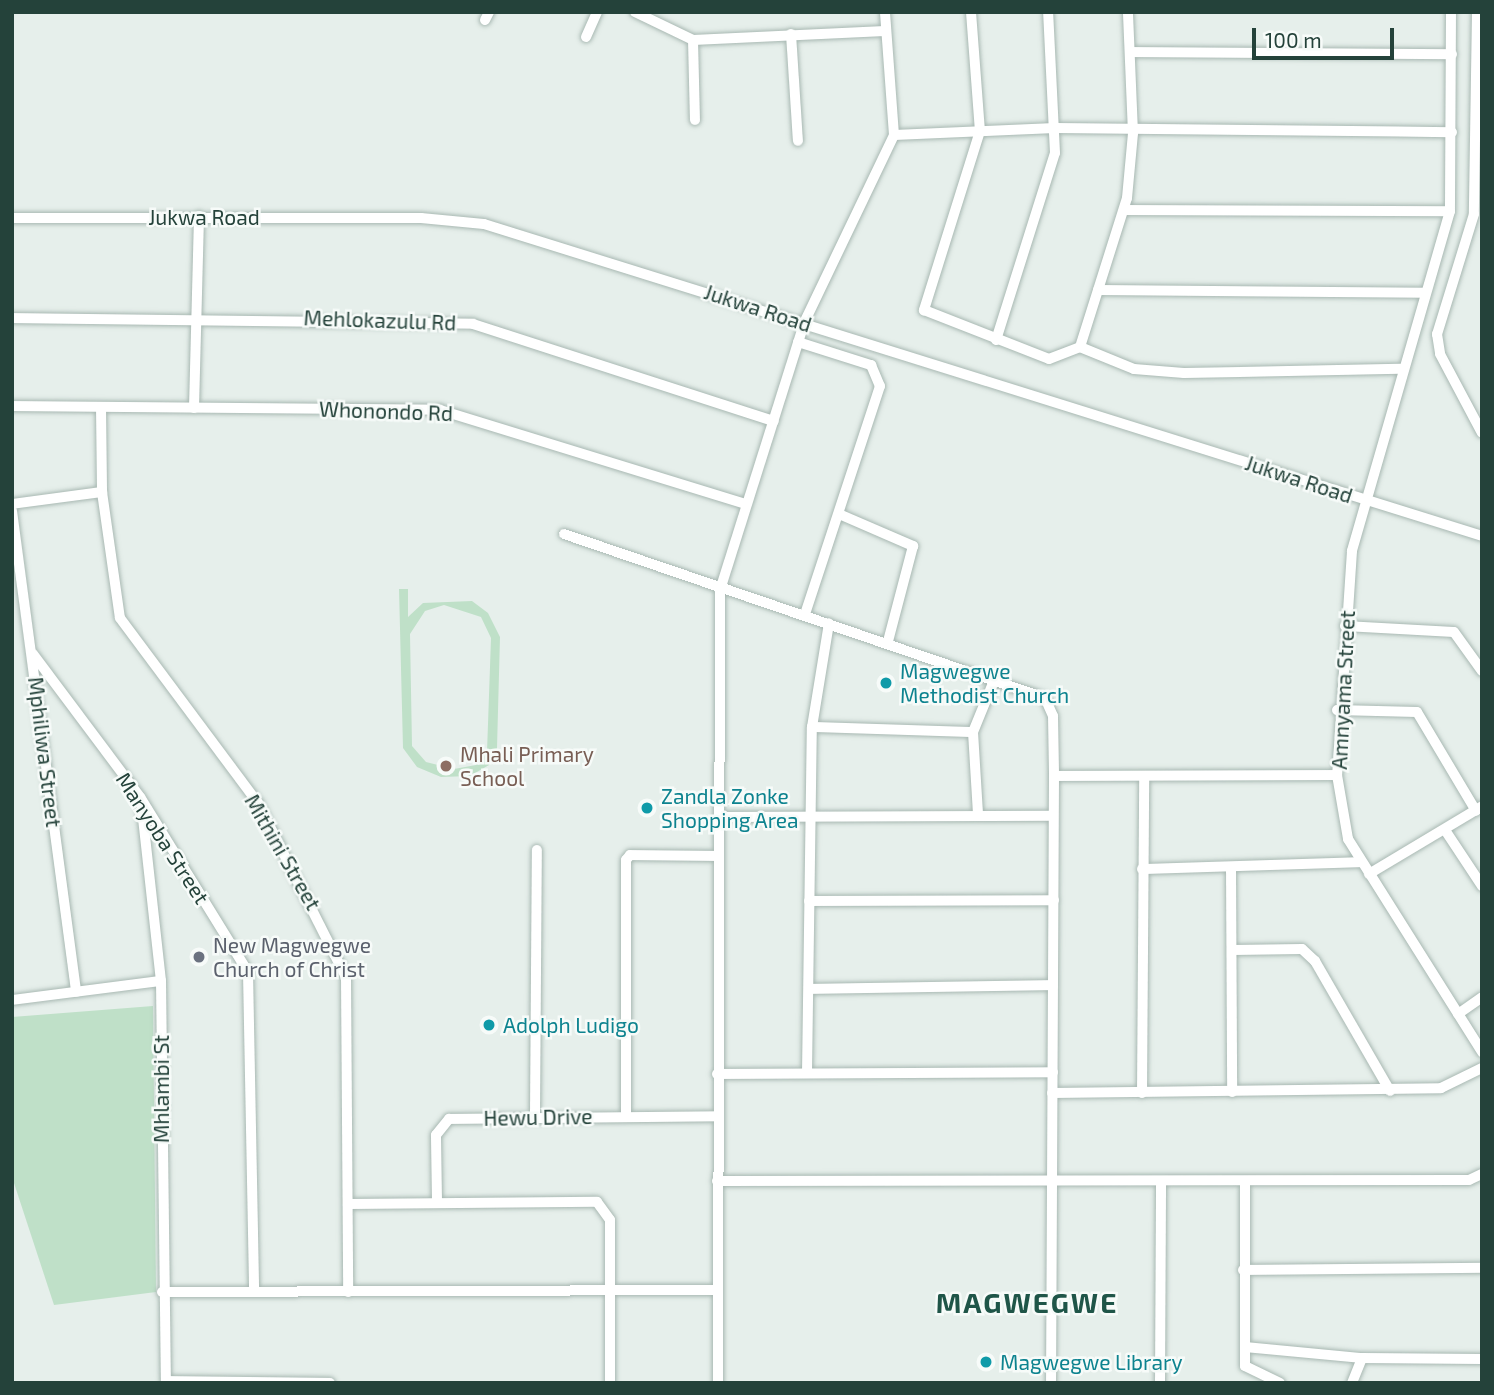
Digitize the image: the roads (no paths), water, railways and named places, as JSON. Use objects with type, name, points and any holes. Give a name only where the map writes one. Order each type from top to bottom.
[{"type":"street","points":[[586,37],[597,12]]},
{"type":"street","points":[[635,12],[693,40],[886,31]]},
{"type":"street","points":[[718,1383],[716,856],[720,817],[720,590],[745,503],[804,323],[894,135],[885,12]]},
{"type":"street","points":[[971,12],[980,131],[924,310],[1049,359],[1080,347],[1134,369],[1184,373],[1401,369]]},
{"type":"street","points":[[996,340],[1050,174],[1055,128],[1048,12]]},
{"type":"street","points":[[1080,347],[1124,210],[1133,133],[1128,12]]},
{"type":"street","name":"Amnyama Street","points":[[1451,12],[1450,211],[1364,500],[1345,626],[1337,710],[1338,775],[1343,823],[1360,862],[1482,1052]]},
{"type":"street","points":[[1477,12],[1477,177],[1472,224],[1437,334],[1440,354],[1482,433]]},
{"type":"street","points":[[791,34],[798,141]]},
{"type":"street","points":[[693,40],[695,120]]},
{"type":"street","points":[[1130,52],[1452,54]]},
{"type":"street","points":[[894,135],[1055,128],[1133,133],[1452,132]]},
{"type":"street","points":[[1452,170],[1477,177]]},
{"type":"street","points":[[1124,210],[1450,211]]},
{"type":"street","points":[[194,408],[199,216]]},
{"type":"street","name":"Jukwa Road","points":[[12,218],[199,216],[484,224],[1482,536]]},
{"type":"street","points":[[1098,289],[1425,293]]},
{"type":"street","name":"Mehlokazulu Rd","points":[[12,318],[198,316],[473,324],[774,421]]},
{"type":"street","points":[[798,342],[871,365],[878,374],[839,514],[805,614]]},
{"type":"street","name":"Whonondo Rd","points":[[12,406],[472,415],[745,503]]},
{"type":"street","name":"Mithini Street","points":[[101,407],[102,492],[115,601],[130,637],[258,803],[342,964],[348,996],[348,1292]]},
{"type":"street","points":[[12,504],[102,492]]},
{"type":"street","name":"Mphiliwa Street","points":[[12,511],[76,992]]},
{"type":"street","points":[[839,514],[913,546],[888,641]]},
{"type":"street","points":[[564,534],[720,590],[888,641],[1045,698],[1053,716],[1054,776],[1051,1383]]},
{"type":"street","points":[[807,1073],[812,727],[828,623]]},
{"type":"street","points":[[1345,626],[1454,632],[1482,671]]},
{"type":"street","name":"Manyoba Street","points":[[33,654],[141,797],[248,972],[254,1291]]},
{"type":"street","points":[[978,814],[972,732],[995,678]]},
{"type":"street","points":[[1337,710],[1417,712],[1479,809],[1369,874]]},
{"type":"street","points":[[812,727],[972,732]]},
{"type":"street","points":[[1054,776],[1144,778],[1338,775]]},
{"type":"street","points":[[1142,1093],[1144,778]]},
{"type":"street","name":"Mhlambi St","points":[[141,797],[160,981],[162,1292],[166,1382]]},
{"type":"street","points":[[720,817],[978,814],[1052,816]]},
{"type":"street","points":[[1445,830],[1482,886]]},
{"type":"street","points":[[535,1115],[537,850]]},
{"type":"street","points":[[626,1116],[626,860],[630,855],[716,856]]},
{"type":"street","points":[[1142,869],[1360,862]]},
{"type":"street","points":[[1231,867],[1232,1092]]},
{"type":"street","points":[[809,901],[1054,900]]},
{"type":"street","points":[[1233,950],[1302,949],[1315,961],[1390,1091]]},
{"type":"street","points":[[12,1000],[160,981]]},
{"type":"street","points":[[809,989],[1053,985]]},
{"type":"street","points":[[1458,1013],[1482,998]]},
{"type":"street","points":[[1052,1093],[1390,1091],[1447,1088],[1482,1068]]},
{"type":"street","points":[[717,1074],[1053,1072]]},
{"type":"street","name":"Hewu Drive","points":[[437,1201],[439,1125],[449,1119],[535,1115],[717,1116]]},
{"type":"street","points":[[717,1181],[1469,1180],[1482,1174]]},
{"type":"street","points":[[1160,1383],[1161,1181]]},
{"type":"street","points":[[1245,1181],[1245,1366],[1280,1383]]},
{"type":"street","points":[[349,1204],[437,1201],[597,1202],[610,1220],[610,1383]]},
{"type":"street","points":[[1243,1270],[1482,1268]]},
{"type":"street","points":[[162,1292],[718,1290]]},
{"type":"street","points":[[1245,1348],[1362,1358],[1482,1359]]},
{"type":"street","points":[[1352,1383],[1362,1358]]},
{"type":"street","points":[[166,1382],[330,1383]]},
{"type":"place","name":"Magwegwe Methodist Church","points":[[886,683]]},
{"type":"place","name":"Mhali Primary School","points":[[446,766]]},
{"type":"place","name":"Zandla Zonke Shopping Area","points":[[647,808]]},
{"type":"place","name":"New Magwegwe Church of Christ","points":[[199,957]]},
{"type":"place","name":"Adolph Ludigo","points":[[489,1025]]},
{"type":"place","name":"Magwegwe Library","points":[[986,1362]]},
{"type":"district","name":"MAGWEGWE","points":[[1027,1302]]}]
